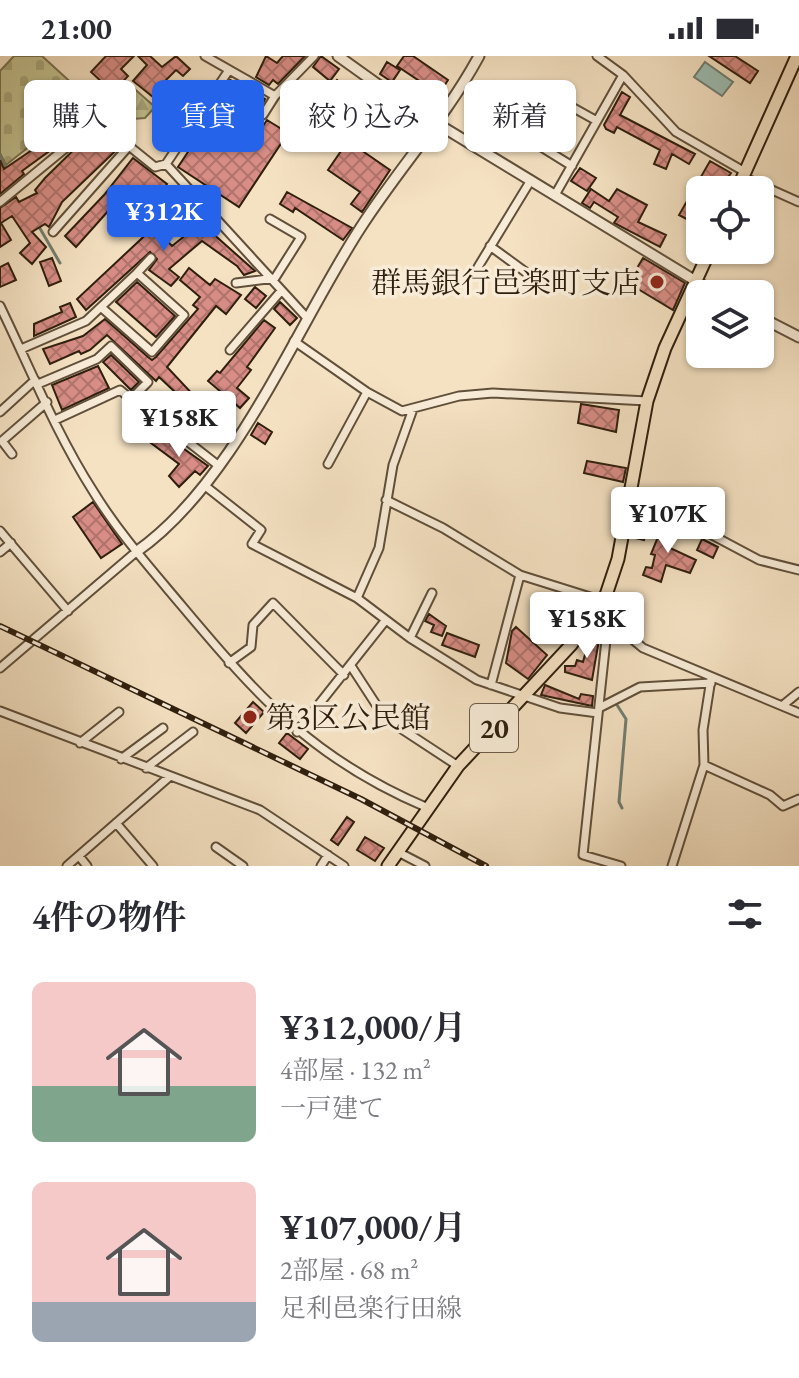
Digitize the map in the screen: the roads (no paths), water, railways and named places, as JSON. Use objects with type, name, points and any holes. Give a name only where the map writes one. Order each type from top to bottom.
[{"type":"main road","points":[[744,175],[797,56]]},
{"type":"main road","name":"20","points":[[388,866],[458,766],[571,645],[604,598],[618,559],[647,401],[665,348],[686,302]]},
{"type":"street","points":[[205,56],[275,96]]},
{"type":"street","points":[[264,113],[275,96],[314,56]]},
{"type":"street","points":[[338,56],[373,80]]},
{"type":"street","points":[[448,106],[479,56]]},
{"type":"street","points":[[597,56],[623,75],[676,132],[744,175],[799,202]]},
{"type":"street","points":[[53,232],[129,146],[155,167],[166,164],[229,70]]},
{"type":"street","points":[[555,195],[623,75]]},
{"type":"street","points":[[572,166],[527,138],[554,97],[597,121]]},
{"type":"street","points":[[448,131],[692,280]]},
{"type":"street","points":[[0,202],[61,152]]},
{"type":"street","points":[[0,668],[136,552],[204,485],[219,466],[361,227],[416,152]]},
{"type":"street","points":[[166,164],[308,319]]},
{"type":"street","points":[[478,267],[531,180]]},
{"type":"street","points":[[270,219],[301,237],[272,280]]},
{"type":"street","points":[[490,246],[531,276]]},
{"type":"street","points":[[21,349],[86,321],[151,258]]},
{"type":"street","points":[[102,308],[152,352],[184,315],[137,273]]},
{"type":"street","points":[[236,283],[272,280]]},
{"type":"street","points":[[230,350],[281,291]]},
{"type":"street","points":[[0,306],[94,493],[136,552],[229,663],[297,732],[363,777],[428,808]]},
{"type":"street","points":[[774,324],[799,337]]},
{"type":"street","points":[[294,341],[367,392],[402,411],[459,396],[493,393],[647,401]]},
{"type":"street","points":[[0,412],[37,382],[97,359],[111,346],[148,382],[131,399],[120,390],[55,420]]},
{"type":"street","points":[[328,464],[367,392]]},
{"type":"street","points":[[12,454],[2,441],[47,402]]},
{"type":"street","points":[[357,598],[379,548],[393,465],[413,409]]},
{"type":"street","points":[[164,423],[219,466]]},
{"type":"street","points":[[204,485],[261,530],[252,544],[357,598],[410,638],[491,685],[523,697],[598,711],[640,687],[711,681]]},
{"type":"street","points":[[631,492],[759,560],[799,570]]},
{"type":"street","points":[[386,500],[443,528],[520,575],[604,598],[608,619],[583,855],[621,866]]},
{"type":"street","points":[[0,531],[68,611]]},
{"type":"street","points":[[0,552],[11,543]]},
{"type":"street","points":[[491,685],[520,575]]},
{"type":"street","points":[[410,638],[432,593]]},
{"type":"street","points":[[229,663],[251,647],[253,625],[273,603],[344,675]]},
{"type":"street","points":[[608,619],[643,648],[711,681],[799,713]]},
{"type":"street","points":[[297,732],[385,621]]},
{"type":"street","points":[[351,666],[377,706],[394,724],[458,766]]},
{"type":"street","points":[[672,866],[704,765],[703,730],[711,681]]},
{"type":"street","points":[[782,706],[799,692]]},
{"type":"street","points":[[0,711],[260,810],[344,866]]},
{"type":"street","points":[[80,743],[119,712]]},
{"type":"street","points":[[121,759],[163,728]]},
{"type":"street","points":[[146,768],[193,732]]},
{"type":"street","points":[[704,765],[770,795],[783,806],[799,799]]},
{"type":"street","points":[[67,866],[169,777]]},
{"type":"street","points":[[116,823],[153,866]]},
{"type":"street","points":[[216,847],[243,866]]},
{"type":"street","points":[[398,852],[425,866]]},
{"type":"street","points":[[321,866],[328,855]]},
{"type":"street","points":[[79,856],[87,866]]},
{"type":"water","points":[[705,62],[733,82],[722,96],[694,77]]},
{"type":"waterway","points":[[0,155],[7,170]]},
{"type":"waterway","points":[[38,225],[60,263]]},
{"type":"waterway","points":[[617,705],[626,719],[619,802],[622,808]]},
{"type":"railway","points":[[0,626],[361,799],[486,866]]},
{"type":"place","name":"群馬銀行邑楽町支店","points":[[657,282]]},
{"type":"place","name":"第3区公民館","points":[[250,717]]}]
